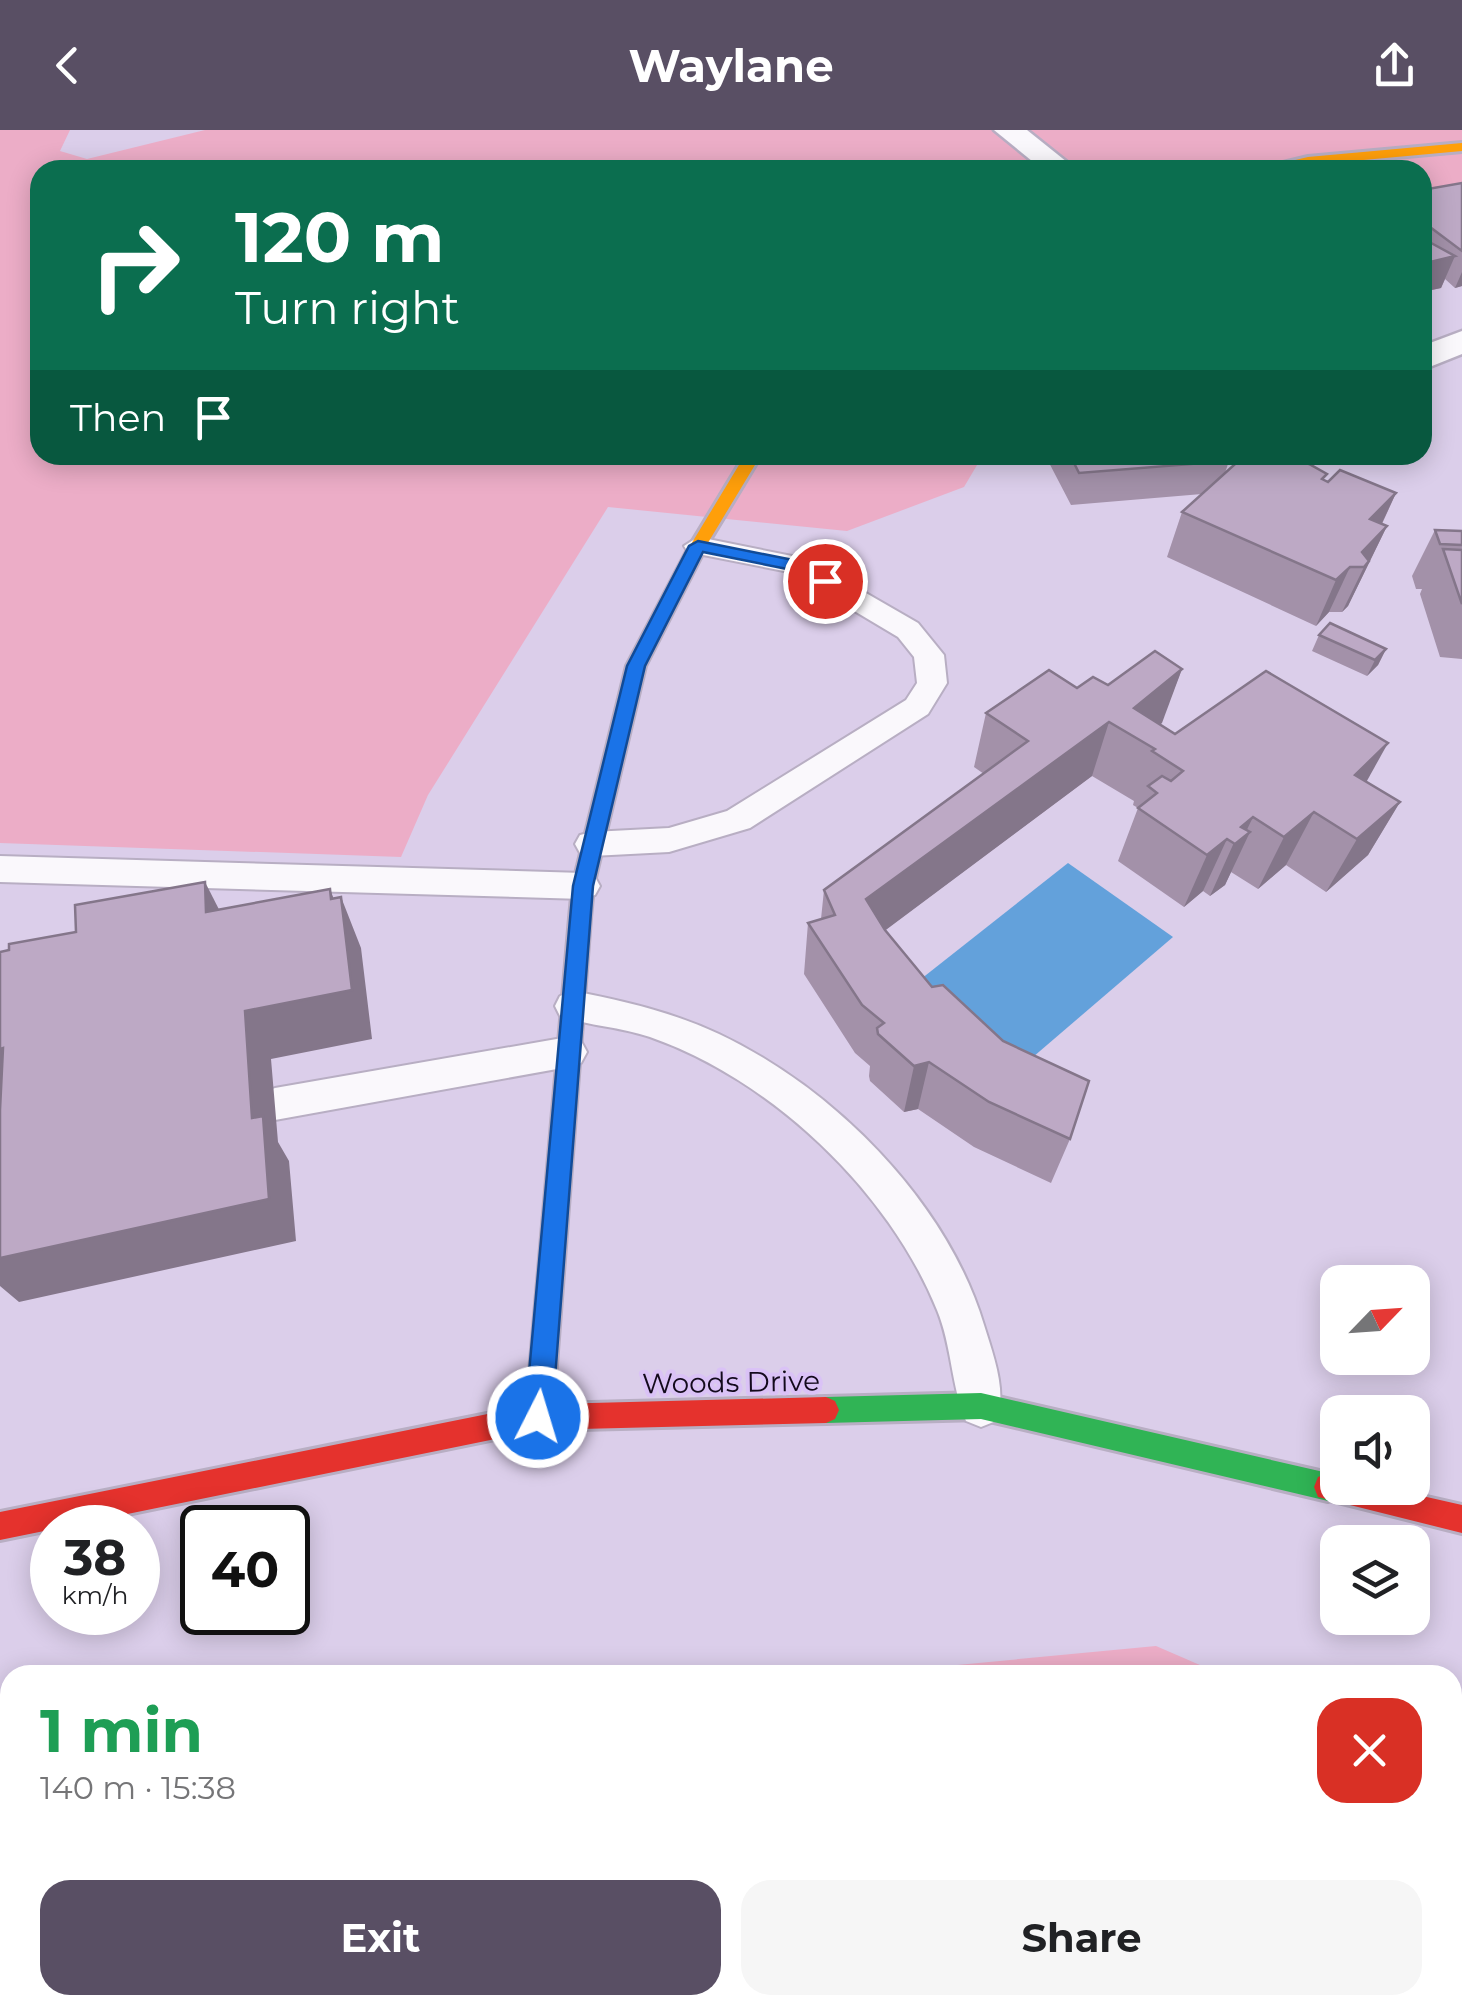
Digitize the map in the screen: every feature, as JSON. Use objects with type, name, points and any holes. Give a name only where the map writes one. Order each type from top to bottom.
[{"type":"street","points":[[1008,130],[1048,160]]},
{"type":"street","points":[[1318,160],[1462,146]]},
{"type":"street","points":[[1432,356],[1462,342]]},
{"type":"street","points":[[538,1417],[583,886],[592,844],[636,666],[698,546],[747,465]]},
{"type":"street","name":"Woods Drive","points":[[0,1526],[538,1417],[981,1406],[1462,1519]]},
{"type":"lane","points":[[592,844],[669,840],[738,820],[917,707],[932,683],[929,655],[908,630],[797,565],[698,546]]},
{"type":"lane","points":[[0,868],[583,886]]},
{"type":"lane","points":[[572,1006],[661,1025],[714,1049],[823,1127],[880,1182],[928,1246],[959,1312],[981,1406]]},
{"type":"lane","points":[[274,1104],[568,1052]]},
{"type":"shaded area","points":[[0,130],[70,130],[60,151],[87,159],[205,130],[1462,130],[1462,185],[1432,189],[1432,160],[30,160],[30,465],[977,465],[964,487],[847,531],[608,507],[428,795],[401,857],[0,843]]},
{"type":"shaded area","points":[[1156,1646],[1200,1665],[957,1665]]},
{"type":"water","points":[[1068,863],[1173,937],[1026,1063],[921,979]]},
{"type":"building","points":[[1462,183],[1462,251],[1432,228],[1432,188]]},
{"type":"building","points":[[1432,243],[1455,256],[1432,262]]},
{"type":"building","points":[[1075,465],[1179,465],[1079,473]]},
{"type":"building","points":[[1234,465],[1311,465],[1327,474],[1322,479],[1328,482],[1340,470],[1396,493],[1370,519],[1387,526],[1362,552],[1369,561],[1364,567],[1350,567],[1336,580],[1182,512]]},
{"type":"building","points":[[1435,530],[1462,531],[1462,545],[1440,544]]},
{"type":"building","points":[[1443,549],[1462,550],[1462,604]]},
{"type":"building","points":[[1330,623],[1386,649],[1375,660],[1319,635]]},
{"type":"building","points":[[1155,651],[1182,669],[1134,708],[1175,734],[1266,671],[1388,743],[1355,775],[1400,802],[1357,839],[1314,812],[1284,837],[1253,817],[1241,827],[1250,832],[1235,844],[1227,839],[1207,855],[1138,808],[1157,793],[1148,786],[1162,776],[1171,781],[1183,771],[1109,722],[866,899],[885,930],[932,987],[943,985],[1003,1041],[1089,1081],[1070,1139],[989,1102],[929,1062],[914,1066],[878,1034],[877,1028],[884,1023],[862,1005],[808,923],[835,915],[824,890],[1028,741],[986,713],[1049,670],[1077,688],[1093,677],[1108,685]]},
{"type":"building","points":[[205,882],[206,912],[330,889],[331,899],[341,897],[352,990],[245,1011],[252,1118],[263,1116],[269,1199],[0,1258],[0,952],[9,950],[9,944],[76,932],[75,905]]},
{"type":"traffic: fast","points":[[826,1410],[981,1406],[1320,1485]]},
{"type":"traffic: slow","points":[[1319,160],[1462,147]]},
{"type":"traffic: slow","points":[[580,918],[583,886],[636,666],[698,546],[747,465]]},
{"type":"traffic: jam","points":[[539,1417],[580,918]]},
{"type":"traffic: jam","points":[[0,1526],[539,1417],[826,1410]]},
{"type":"traffic: jam","points":[[1403,1505],[1462,1519]]},
{"type":"route","points":[[538,1417],[583,886],[636,666],[698,546],[797,565],[825,581]]}]
